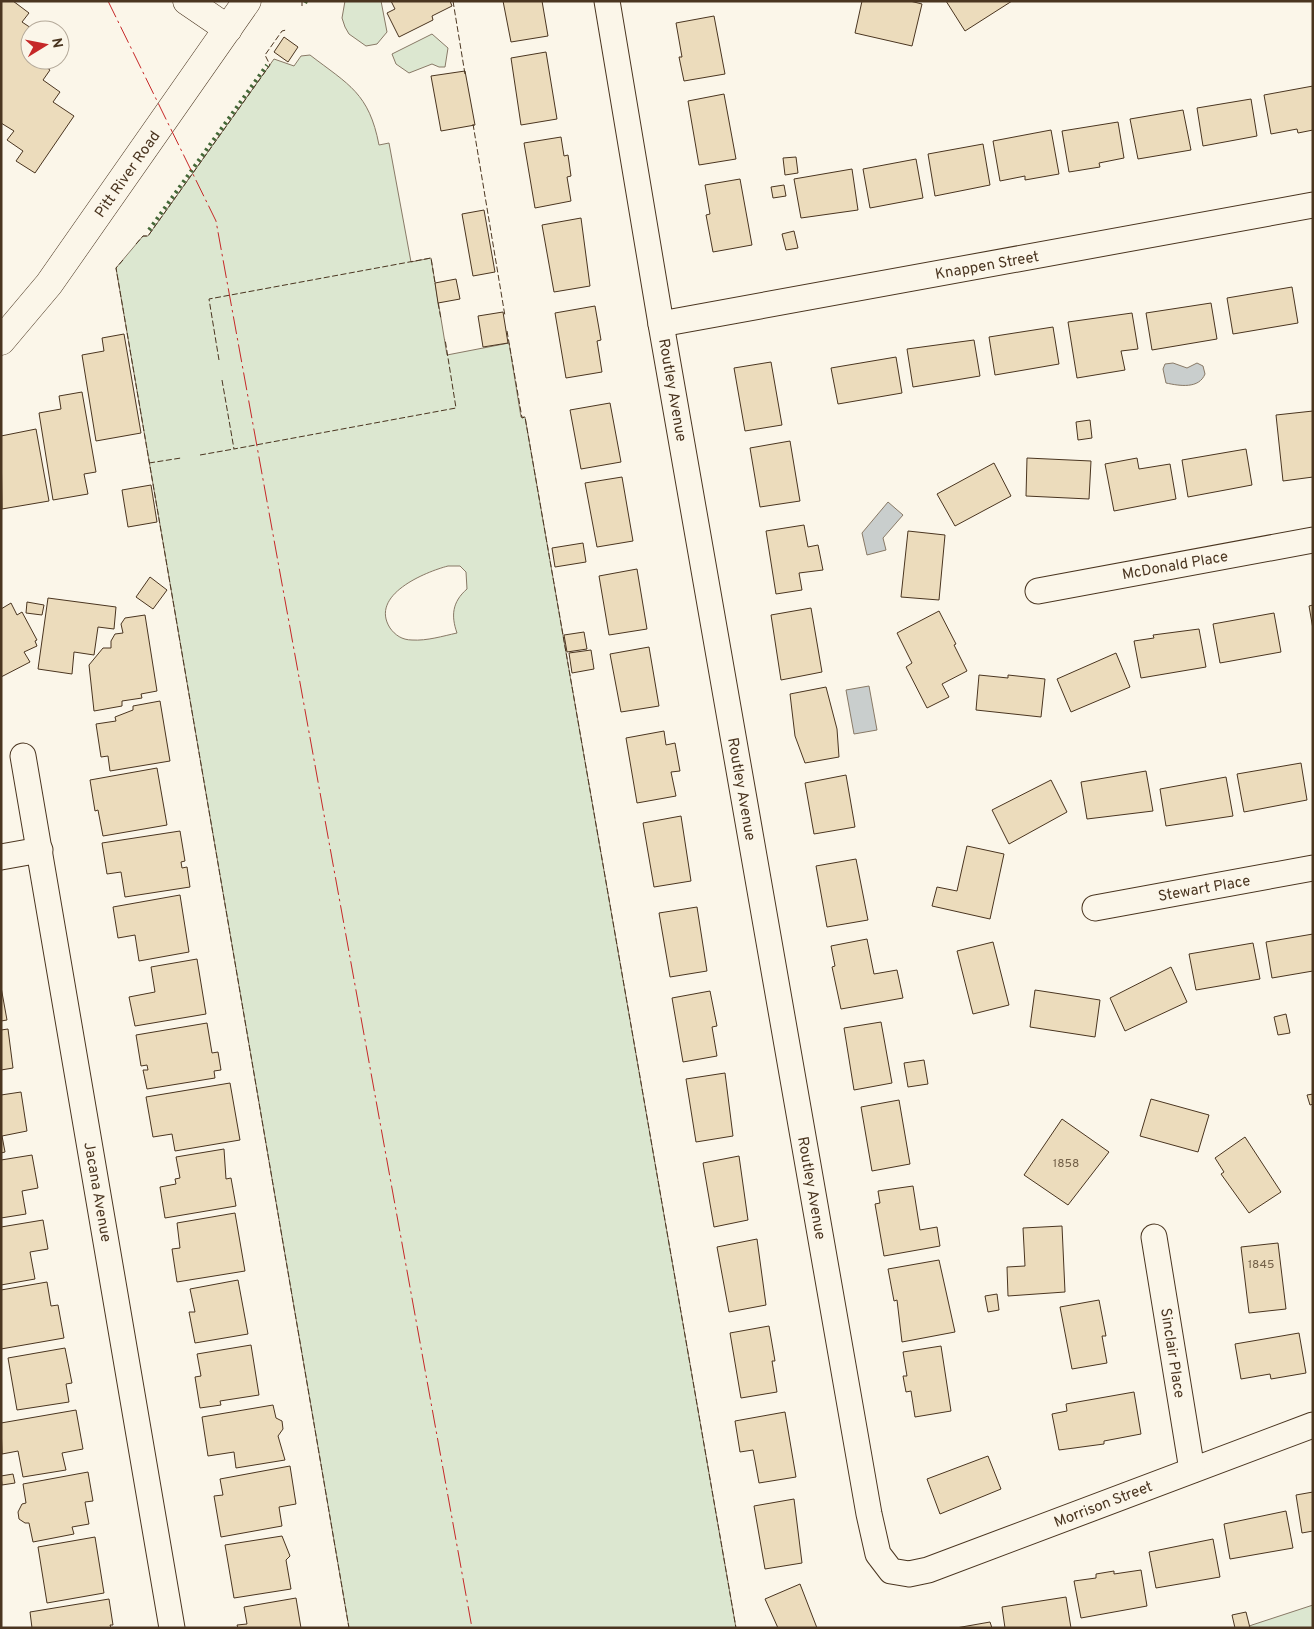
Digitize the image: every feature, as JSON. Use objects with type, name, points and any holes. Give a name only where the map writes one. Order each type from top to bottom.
[{"type":"main road","points":[[187,1],[228,29]]},
{"type":"main road","name":"Pitt River Road","points":[[1,341],[49,284],[247,1]]},
{"type":"street","name":"Routley Avenue","points":[[607,1],[661,324],[869,1514],[878,1554],[891,1571]]},
{"type":"street","name":"Knappen Street","points":[[661,324],[1313,205]]},
{"type":"street","name":"McDonald Place","points":[[1038,591],[1313,540]]},
{"type":"street","name":"Jacana Avenue","points":[[23,756],[172,1628]]},
{"type":"street","points":[[1,856],[40,850]]},
{"type":"street","name":"Stewart Place","points":[[1095,908],[1313,868]]},
{"type":"street","name":"Sinclair Place","points":[[1154,1237],[1192,1470]]},
{"type":"street","name":"Morrison Street","points":[[891,1571],[909,1574],[936,1568],[1313,1425]]},
{"type":"green space","points":[[345,1],[381,1],[387,32],[377,44],[366,46],[349,34],[342,18]]},
{"type":"green space","points":[[432,34],[448,48],[445,67],[432,64],[409,73],[396,64],[392,54]]},
{"type":"green space","points":[[310,55],[346,83],[363,102],[369,113],[375,127],[379,145],[389,143],[411,262],[431,258],[447,355],[509,343],[521,417],[525,417],[736,1628],[349,1628],[116,268],[143,236],[148,236],[274,59],[294,66],[301,56]],"holes":[[[448,566],[460,566],[466,572],[467,589],[458,599],[454,610],[457,633],[418,640],[408,640],[394,633],[386,616],[387,605],[393,595],[402,587],[426,574]]]},
{"type":"green space","points":[[1313,1605],[1313,1628],[1245,1628],[1252,1625]]},
{"type":"shaded area","points":[[1173,363],[1187,368],[1197,363],[1203,366],[1205,374],[1202,379],[1194,384],[1166,383],[1163,369],[1165,364]]},
{"type":"shaded area","points":[[888,502],[903,515],[883,538],[886,550],[867,555],[862,533]]},
{"type":"shaded area","points":[[869,686],[877,730],[854,734],[846,690]]},
{"type":"building","points":[[1,1],[13,1],[29,13],[24,20],[20,20],[20,70],[50,70],[43,80],[60,92],[53,102],[74,116],[35,173],[16,161],[23,151],[7,140],[14,131],[1,123]]},
{"type":"building","points":[[391,1],[450,1],[452,6],[432,16],[433,20],[399,37],[387,13],[395,9]]},
{"type":"building","points":[[503,1],[542,1],[548,36],[511,42]]},
{"type":"building","points":[[862,1],[910,1],[922,4],[912,46],[855,33]]},
{"type":"building","points":[[946,1],[1012,1],[965,31]]},
{"type":"building","points":[[714,16],[725,74],[684,81],[679,57],[682,57],[676,23]]},
{"type":"building","points":[[284,37],[298,47],[288,62],[274,52]]},
{"type":"building","points":[[546,52],[557,119],[521,125],[511,58]]},
{"type":"building","points":[[465,71],[475,125],[441,131],[431,76]]},
{"type":"building","points":[[1313,86],[1313,130],[1298,133],[1297,129],[1271,134],[1264,95]]},
{"type":"building","points":[[724,94],[736,159],[699,165],[688,101]]},
{"type":"building","points":[[1251,99],[1257,136],[1203,146],[1197,108]]},
{"type":"building","points":[[1183,110],[1191,150],[1138,159],[1130,119]]},
{"type":"building","points":[[1118,122],[1124,158],[1099,163],[1100,167],[1069,172],[1062,131]]},
{"type":"building","points":[[1051,130],[1059,174],[1025,180],[1025,176],[1000,181],[993,141]]},
{"type":"building","points":[[561,137],[564,156],[568,155],[571,176],[567,177],[571,201],[535,208],[524,143]]},
{"type":"building","points":[[983,144],[990,185],[935,196],[928,154]]},
{"type":"building","points":[[796,157],[798,173],[785,175],[783,158]]},
{"type":"building","points":[[916,159],[923,198],[870,208],[863,169]]},
{"type":"building","points":[[852,169],[858,210],[801,218],[794,179]]},
{"type":"building","points":[[740,179],[752,245],[713,252],[706,215],[710,214],[705,185]]},
{"type":"building","points":[[784,185],[786,196],[773,198],[771,187]]},
{"type":"building","points":[[484,210],[495,272],[473,276],[462,214]]},
{"type":"building","points":[[581,218],[590,286],[554,292],[542,225]]},
{"type":"building","points":[[794,231],[798,248],[786,250],[782,234]]},
{"type":"building","points":[[456,279],[460,299],[438,303],[435,283]]},
{"type":"building","points":[[1292,287],[1298,323],[1233,334],[1227,298]]},
{"type":"building","points":[[1211,303],[1217,339],[1152,350],[1146,313]]},
{"type":"building","points":[[595,306],[601,340],[597,341],[602,372],[566,378],[555,313]]},
{"type":"building","points":[[503,312],[508,343],[483,347],[478,316]]},
{"type":"building","points":[[1132,313],[1138,349],[1121,351],[1125,370],[1077,378],[1068,322]]},
{"type":"building","points":[[1053,327],[1059,364],[995,375],[989,337]]},
{"type":"building","points":[[124,334],[141,433],[96,441],[82,355],[104,351],[102,338]]},
{"type":"building","points":[[974,340],[980,376],[913,387],[907,349]]},
{"type":"building","points":[[896,357],[902,393],[838,404],[831,368]]},
{"type":"building","points":[[771,362],[782,425],[745,431],[734,368]]},
{"type":"building","points":[[82,392],[96,472],[84,474],[88,494],[53,500],[39,413],[61,409],[59,396]]},
{"type":"building","points":[[610,403],[621,462],[581,469],[570,410]]},
{"type":"building","points":[[1313,411],[1313,477],[1283,481],[1276,415]]},
{"type":"building","points":[[1090,420],[1092,438],[1078,440],[1076,422]]},
{"type":"building","points":[[36,429],[49,501],[2,509],[1,436]]},
{"type":"building","points":[[790,441],[800,501],[760,507],[750,448]]},
{"type":"building","points":[[1246,449],[1252,485],[1188,497],[1182,460]]},
{"type":"building","points":[[1027,458],[1091,461],[1089,499],[1026,496]]},
{"type":"building","points":[[1137,458],[1139,469],[1170,464],[1176,499],[1114,511],[1105,464]]},
{"type":"building","points":[[994,463],[1011,496],[955,526],[937,494]]},
{"type":"building","points":[[622,477],[633,541],[597,547],[585,483]]},
{"type":"building","points":[[151,485],[157,522],[128,527],[122,490]]},
{"type":"building","points":[[804,525],[808,547],[818,545],[823,570],[799,573],[802,590],[776,594],[766,531]]},
{"type":"building","points":[[908,531],[945,535],[939,600],[901,597]]},
{"type":"building","points":[[583,543],[586,562],[555,567],[552,548]]},
{"type":"building","points":[[637,569],[647,629],[609,635],[599,576]]},
{"type":"building","points":[[150,577],[167,590],[153,609],[136,597]]},
{"type":"building","points":[[48,598],[116,607],[114,629],[98,627],[94,655],[74,652],[72,674],[38,669]]},
{"type":"building","points":[[27,602],[44,605],[42,615],[26,613]]},
{"type":"building","points":[[11,603],[17,615],[22,612],[37,640],[35,641],[37,646],[24,652],[30,662],[1,677],[1,609]]},
{"type":"building","points":[[1313,605],[1313,629],[1309,606]]},
{"type":"building","points":[[811,608],[822,672],[781,680],[771,615]]},
{"type":"building","points":[[939,611],[967,671],[942,684],[949,697],[927,708],[906,667],[912,663],[897,633]]},
{"type":"building","points":[[1274,613],[1281,652],[1220,663],[1213,624]]},
{"type":"building","points":[[145,615],[157,691],[141,694],[142,698],[122,701],[122,706],[94,711],[89,665],[103,648],[111,648],[111,641],[115,634],[123,633],[121,624],[125,618]]},
{"type":"building","points":[[1199,629],[1206,667],[1141,678],[1134,641],[1154,638],[1153,635]]},
{"type":"building","points":[[584,632],[587,649],[567,652],[564,635]]},
{"type":"building","points":[[649,647],[659,706],[621,712],[610,654]]},
{"type":"building","points":[[591,650],[594,669],[572,673],[569,653]]},
{"type":"building","points":[[1116,653],[1130,687],[1071,712],[1057,679]]},
{"type":"building","points":[[979,675],[1008,678],[1008,675],[1045,679],[1041,717],[976,710]]},
{"type":"building","points":[[826,687],[837,729],[839,757],[805,763],[795,736],[790,694]]},
{"type":"building","points":[[160,701],[170,761],[110,771],[108,756],[101,757],[96,724],[116,721],[115,717],[133,710],[133,706]]},
{"type":"building","points":[[664,731],[666,745],[675,743],[680,771],[671,772],[676,796],[637,803],[626,738]]},
{"type":"building","points":[[1301,763],[1307,800],[1244,812],[1237,774]]},
{"type":"building","points":[[157,768],[167,825],[103,836],[98,810],[95,811],[90,780]]},
{"type":"building","points":[[1146,771],[1153,811],[1087,819],[1081,782]]},
{"type":"building","points":[[846,775],[855,827],[814,834],[805,783]]},
{"type":"building","points":[[1226,777],[1233,816],[1166,826],[1160,789]]},
{"type":"building","points":[[1051,780],[1067,812],[1009,844],[992,810]]},
{"type":"building","points":[[681,816],[691,881],[654,887],[643,823]]},
{"type":"building","points":[[180,831],[185,861],[181,862],[182,868],[187,867],[190,887],[125,897],[121,872],[107,874],[102,843]]},
{"type":"building","points":[[967,846],[1004,854],[990,919],[932,906],[937,887],[957,891]]},
{"type":"building","points":[[856,859],[868,920],[827,927],[816,866]]},
{"type":"building","points":[[180,895],[189,952],[139,961],[135,935],[118,938],[113,907]]},
{"type":"building","points":[[697,907],[707,971],[670,977],[659,913]]},
{"type":"building","points":[[1313,934],[1313,971],[1272,978],[1266,942]]},
{"type":"building","points":[[867,939],[874,974],[897,970],[903,998],[841,1009],[832,967],[835,966],[831,946]]},
{"type":"building","points":[[993,942],[1009,1005],[973,1014],[957,951]]},
{"type":"building","points":[[1253,943],[1260,979],[1196,990],[1189,954]]},
{"type":"building","points":[[197,959],[206,1014],[135,1026],[129,997],[155,992],[151,967]]},
{"type":"building","points":[[1171,967],[1187,1002],[1125,1031],[1110,998]]},
{"type":"building","points":[[1,987],[7,1020],[1,1021]]},
{"type":"building","points":[[1035,990],[1100,1000],[1095,1037],[1030,1027]]},
{"type":"building","points":[[710,991],[717,1026],[712,1027],[717,1056],[683,1062],[672,998]]},
{"type":"building","points":[[1286,1014],[1290,1033],[1278,1035],[1274,1017]]},
{"type":"building","points":[[881,1022],[892,1083],[854,1090],[844,1028]]},
{"type":"building","points":[[207,1023],[212,1053],[218,1052],[221,1070],[214,1071],[215,1078],[147,1089],[143,1070],[148,1070],[147,1065],[141,1066],[136,1035]]},
{"type":"building","points":[[8,1029],[13,1068],[1,1070],[1,1030]]},
{"type":"building","points":[[924,1060],[928,1084],[908,1087],[904,1063]]},
{"type":"building","points":[[725,1073],[733,1136],[696,1142],[686,1079]]},
{"type":"building","points":[[230,1083],[240,1140],[175,1151],[172,1134],[153,1137],[146,1097]]},
{"type":"building","points":[[21,1092],[27,1131],[2,1136],[5,1152],[1,1153],[1,1095]]},
{"type":"building","points":[[1313,1094],[1313,1104],[1310,1105],[1307,1095]]},
{"type":"building","points":[[1151,1099],[1209,1115],[1198,1152],[1140,1136]]},
{"type":"building","points":[[899,1100],[910,1164],[872,1171],[861,1107]]},
{"type":"building","points":[[1062,1119],[1109,1152],[1068,1205],[1024,1175]]},
{"type":"building","points":[[1245,1137],[1281,1192],[1249,1213],[1221,1174],[1224,1172],[1215,1158]]},
{"type":"building","points":[[224,1149],[226,1179],[231,1178],[236,1206],[165,1218],[160,1187],[176,1184],[175,1179],[180,1178],[176,1157]]},
{"type":"building","points":[[32,1155],[38,1188],[22,1191],[26,1214],[1,1218],[1,1160]]},
{"type":"building","points":[[739,1156],[748,1220],[714,1227],[703,1163]]},
{"type":"building","points":[[913,1186],[920,1230],[937,1227],[940,1246],[884,1256],[875,1204],[880,1203],[878,1191]]},
{"type":"building","points":[[235,1213],[245,1271],[177,1282],[172,1249],[180,1248],[177,1223]]},
{"type":"building","points":[[43,1220],[48,1249],[30,1252],[35,1279],[1,1285],[1,1227]]},
{"type":"building","points":[[1062,1226],[1065,1292],[1008,1296],[1007,1267],[1025,1266],[1023,1228]]},
{"type":"building","points":[[757,1239],[766,1305],[729,1312],[717,1247]]},
{"type":"building","points":[[1278,1243],[1286,1309],[1249,1313],[1241,1247]]},
{"type":"building","points":[[939,1260],[955,1332],[902,1342],[897,1300],[894,1301],[888,1269]]},
{"type":"building","points":[[238,1280],[248,1334],[195,1343],[189,1312],[195,1312],[190,1289]]},
{"type":"building","points":[[47,1282],[51,1306],[58,1305],[64,1338],[1,1349],[1,1290]]},
{"type":"building","points":[[997,1294],[999,1310],[988,1312],[985,1296]]},
{"type":"building","points":[[1099,1300],[1106,1336],[1102,1336],[1107,1363],[1072,1369],[1060,1307]]},
{"type":"building","points":[[769,1326],[775,1361],[772,1361],[777,1392],[741,1398],[730,1333]]},
{"type":"building","points":[[1299,1333],[1306,1373],[1271,1379],[1270,1374],[1241,1379],[1235,1344]]},
{"type":"building","points":[[251,1345],[259,1395],[220,1401],[221,1405],[200,1408],[195,1377],[201,1376],[197,1354]]},
{"type":"building","points":[[941,1346],[951,1411],[915,1417],[911,1391],[906,1392],[903,1376],[907,1376],[903,1352]]},
{"type":"building","points":[[65,1348],[72,1383],[66,1384],[69,1402],[17,1410],[8,1358]]},
{"type":"building","points":[[1134,1392],[1141,1434],[1104,1441],[1104,1444],[1059,1450],[1052,1414],[1067,1411],[1066,1404]]},
{"type":"building","points":[[273,1405],[276,1418],[282,1421],[283,1429],[278,1436],[285,1460],[236,1468],[234,1452],[208,1456],[202,1417]]},
{"type":"building","points":[[76,1410],[83,1449],[62,1453],[66,1470],[23,1477],[18,1451],[2,1454],[1,1423]]},
{"type":"building","points":[[785,1412],[796,1477],[759,1483],[753,1450],[740,1452],[735,1421]]},
{"type":"building","points":[[988,1456],[1001,1489],[940,1514],[927,1479]]},
{"type":"building","points":[[290,1466],[296,1504],[279,1507],[282,1526],[221,1537],[214,1496],[223,1495],[220,1479]]},
{"type":"building","points":[[88,1472],[93,1501],[85,1502],[89,1524],[72,1527],[74,1534],[33,1542],[29,1523],[19,1519],[18,1512],[22,1504],[26,1503],[23,1484]]},
{"type":"building","points":[[13,1474],[15,1483],[2,1485],[1,1476]]},
{"type":"building","points":[[1313,1492],[1313,1531],[1302,1533],[1296,1495]]},
{"type":"building","points":[[794,1499],[802,1563],[765,1569],[754,1506]]},
{"type":"building","points":[[1286,1511],[1293,1548],[1230,1559],[1224,1524]]},
{"type":"building","points":[[282,1536],[290,1556],[286,1560],[291,1589],[234,1598],[225,1545]]},
{"type":"building","points":[[95,1537],[104,1593],[47,1603],[38,1547]]},
{"type":"building","points":[[1213,1539],[1220,1577],[1156,1588],[1149,1552]]},
{"type":"building","points":[[1141,1570],[1147,1606],[1081,1618],[1074,1581],[1096,1578],[1096,1574],[1114,1571],[1114,1574]]},
{"type":"building","points":[[800,1584],[817,1628],[778,1628],[765,1599]]},
{"type":"building","points":[[1066,1597],[1071,1628],[1005,1628],[1002,1607]]},
{"type":"building","points":[[296,1598],[301,1628],[238,1628],[237,1625],[247,1624],[244,1607]]},
{"type":"building","points":[[109,1599],[113,1625],[110,1625],[111,1628],[32,1628],[30,1612]]},
{"type":"building","points":[[1246,1612],[1250,1628],[1235,1628],[1232,1615]]},
{"type":"building","points":[[990,1622],[992,1628],[956,1628]]},
{"type":"hedge","points":[[149,230],[267,65]]},
{"type":"fence","points":[[302,1],[302,6]]},
{"type":"fence","points":[[453,1],[465,74]]},
{"type":"fence","points":[[136,244],[143,236],[148,236],[270,65],[265,55],[282,31],[286,30]]},
{"type":"fence","points":[[473,124],[505,316]]},
{"type":"fence","points":[[219,360],[209,299],[431,258],[435,283]]},
{"type":"fence","points":[[123,260],[116,268],[349,1628]]},
{"type":"fence","points":[[438,303],[441,319]]},
{"type":"fence","points":[[507,331],[522,418],[525,417],[736,1628]]},
{"type":"fence","points":[[222,380],[234,449],[456,408],[445,339]]},
{"type":"fence","points":[[200,455],[234,449]]},
{"type":"fence","points":[[149,463],[181,458]]},
{"type":"power","points":[[108,1],[216,221],[472,1628]]}]
